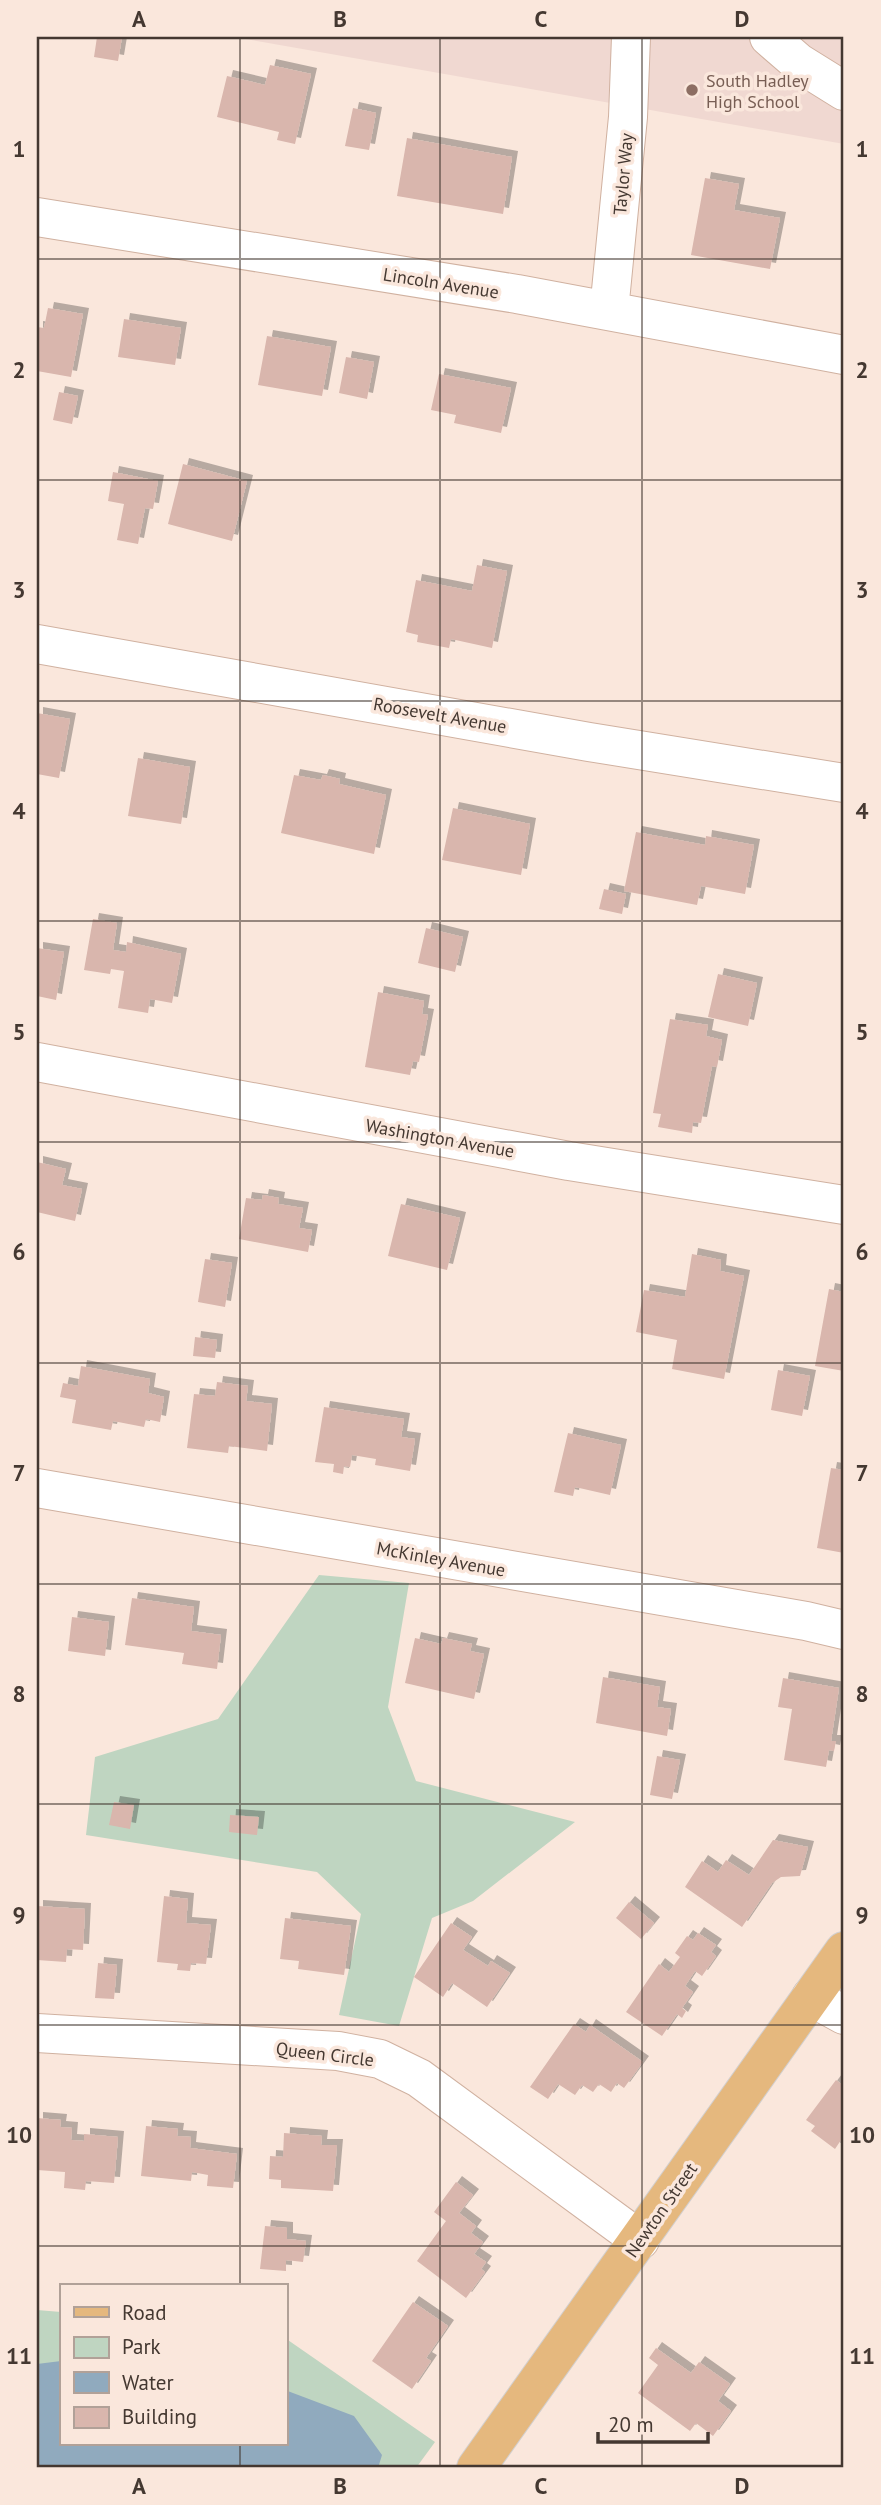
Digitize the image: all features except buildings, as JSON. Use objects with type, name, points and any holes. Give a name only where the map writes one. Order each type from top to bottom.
[{"type":"main road","name":"Newton Street","points":[[476,2468],[844,1951]]},
{"type":"street","name":"Taylor Way","points":[[609,311],[628,117],[631,37]]},
{"type":"street","points":[[769,37],[799,63],[844,91]]},
{"type":"street","name":"Lincoln Avenue","points":[[37,217],[609,311],[844,355]]},
{"type":"street","name":"Roosevelt Avenue","points":[[37,644],[589,742],[844,783]]},
{"type":"street","name":"Washington Avenue","points":[[37,1062],[543,1156],[844,1205]]},
{"type":"street","name":"McKinley Avenue","points":[[37,1488],[806,1621],[844,1630]]},
{"type":"street","points":[[811,1997],[844,2015]]},
{"type":"street","name":"Queen Circle","points":[[37,2033],[338,2051],[380,2059],[418,2078],[640,2240]]},
{"type":"shaded area","name":"South Hadley High School","points":[[234,37],[844,37],[844,144]]},
{"type":"green space","points":[[319,1575],[409,1583],[388,1707],[416,1781],[575,1822],[473,1901],[432,1918],[399,2026],[339,2015],[361,1914],[317,1872],[86,1835],[95,1757],[218,1719]]},
{"type":"green space","points":[[37,2310],[60,2312],[60,2446],[287,2446],[287,2339],[435,2442],[416,2468],[37,2468]]},
{"type":"water","points":[[60,2361],[60,2446],[287,2446],[287,2391],[354,2416],[382,2455],[378,2468],[37,2468],[37,2364]]},
{"type":"place","name":"South Hadley High School","points":[[692,90]]}]
